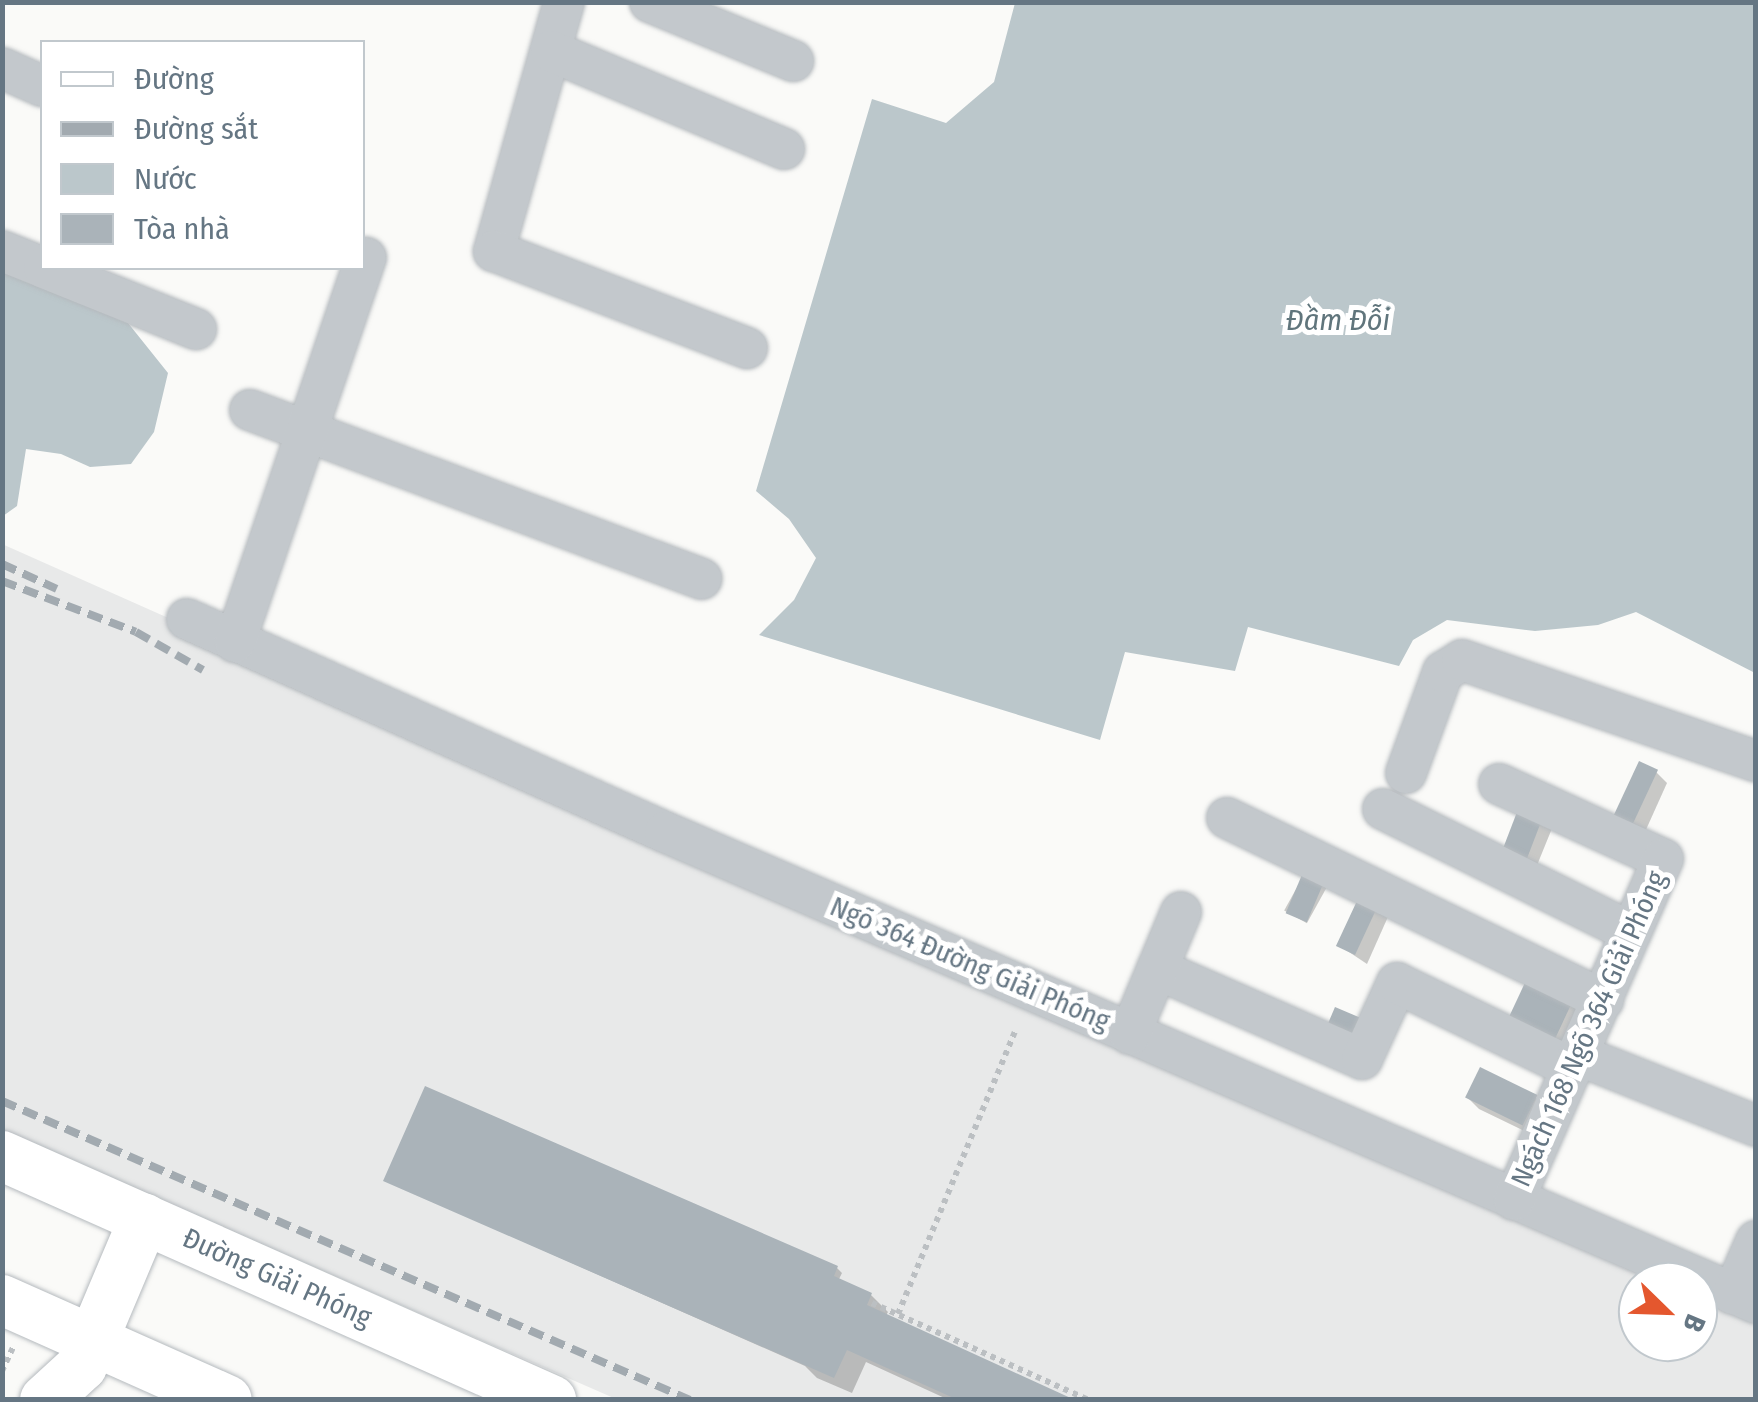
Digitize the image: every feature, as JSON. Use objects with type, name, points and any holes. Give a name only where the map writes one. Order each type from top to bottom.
[{"type":"main road","name":"Đường Giải Phóng","points":[[2,1156],[551,1400]]},
{"type":"main road","points":[[45,1400],[82,1366],[144,1220]]},
{"type":"main road","points":[[10,1319],[92,1340],[227,1400]]},
{"type":"main road","points":[[15,1400],[69,1350],[92,1340]]},
{"type":"lane","points":[[564,2],[494,251],[748,348]]},
{"type":"lane","points":[[650,2],[793,61]]},
{"type":"lane","points":[[550,51],[784,149]]},
{"type":"lane","points":[[2,68],[40,85]]},
{"type":"lane","points":[[2,250],[40,266]]},
{"type":"lane","points":[[50,270],[196,330]]},
{"type":"lane","points":[[235,642],[362,270]]},
{"type":"lane","points":[[250,410],[701,579]]},
{"type":"lane","name":"Ngõ 364 Đường Giải Phóng","points":[[187,619],[1744,1299]]},
{"type":"lane","points":[[1406,773],[1443,672],[1462,660],[1756,761]]},
{"type":"lane","name":"Ngách 168 Ngõ 364 Giải Phóng","points":[[1498,784],[1663,859],[1514,1200]]},
{"type":"lane","points":[[1383,809],[1631,932]]},
{"type":"lane","points":[[1227,818],[1602,1000]]},
{"type":"lane","points":[[1130,1034],[1181,912]]},
{"type":"lane","points":[[1157,969],[1362,1059],[1397,984],[1575,1062],[1756,1126]]},
{"type":"lane","points":[[1744,1299],[1756,1241]]},
{"type":"path","points":[[898,1314],[1015,1032]]},
{"type":"path","points":[[872,1303],[1089,1400]]},
{"type":"path","points":[[2,1371],[10,1319]]},
{"type":"shaded area","points":[[2,544],[1618,1263],[1618,1362],[1718,1362],[1718,1307],[1755,1324],[1755,1399],[616,1399],[3,1131]]},
{"type":"water","name":"Đầm Đỗi","points":[[1015,3],[1755,3],[1755,673],[1636,612],[1598,625],[1535,631],[1447,620],[1413,640],[1399,666],[1248,627],[1235,671],[1125,652],[1100,740],[759,635],[794,600],[816,558],[789,519],[756,491],[872,99],[946,123],[994,82]]},
{"type":"water","points":[[3,264],[120,313],[168,373],[154,432],[131,464],[90,467],[61,454],[26,449],[17,506],[3,516]]},
{"type":"building","points":[[1639,761],[1658,770],[1628,833],[1609,824]]},
{"type":"building","points":[[1522,799],[1546,808],[1522,871],[1498,862]]},
{"type":"building","points":[[1304,870],[1325,879],[1307,922],[1286,913]]},
{"type":"building","points":[[1363,888],[1382,897],[1355,955],[1336,946]]},
{"type":"building","points":[[1529,974],[1575,996],[1553,1044],[1507,1022]]},
{"type":"building","points":[[1335,1007],[1366,1020],[1357,1043],[1325,1030]]},
{"type":"building","points":[[1480,1067],[1538,1095],[1523,1126],[1465,1098]]},
{"type":"building","points":[[425,1086],[838,1266],[834,1276],[872,1293],[867,1305],[1075,1400],[958,1400],[847,1350],[834,1378],[383,1181]]},
{"type":"railway","points":[[2,564],[57,589]]},
{"type":"railway","points":[[2,581],[136,632],[203,670]]},
{"type":"railway","points":[[2,1101],[690,1400]]}]
